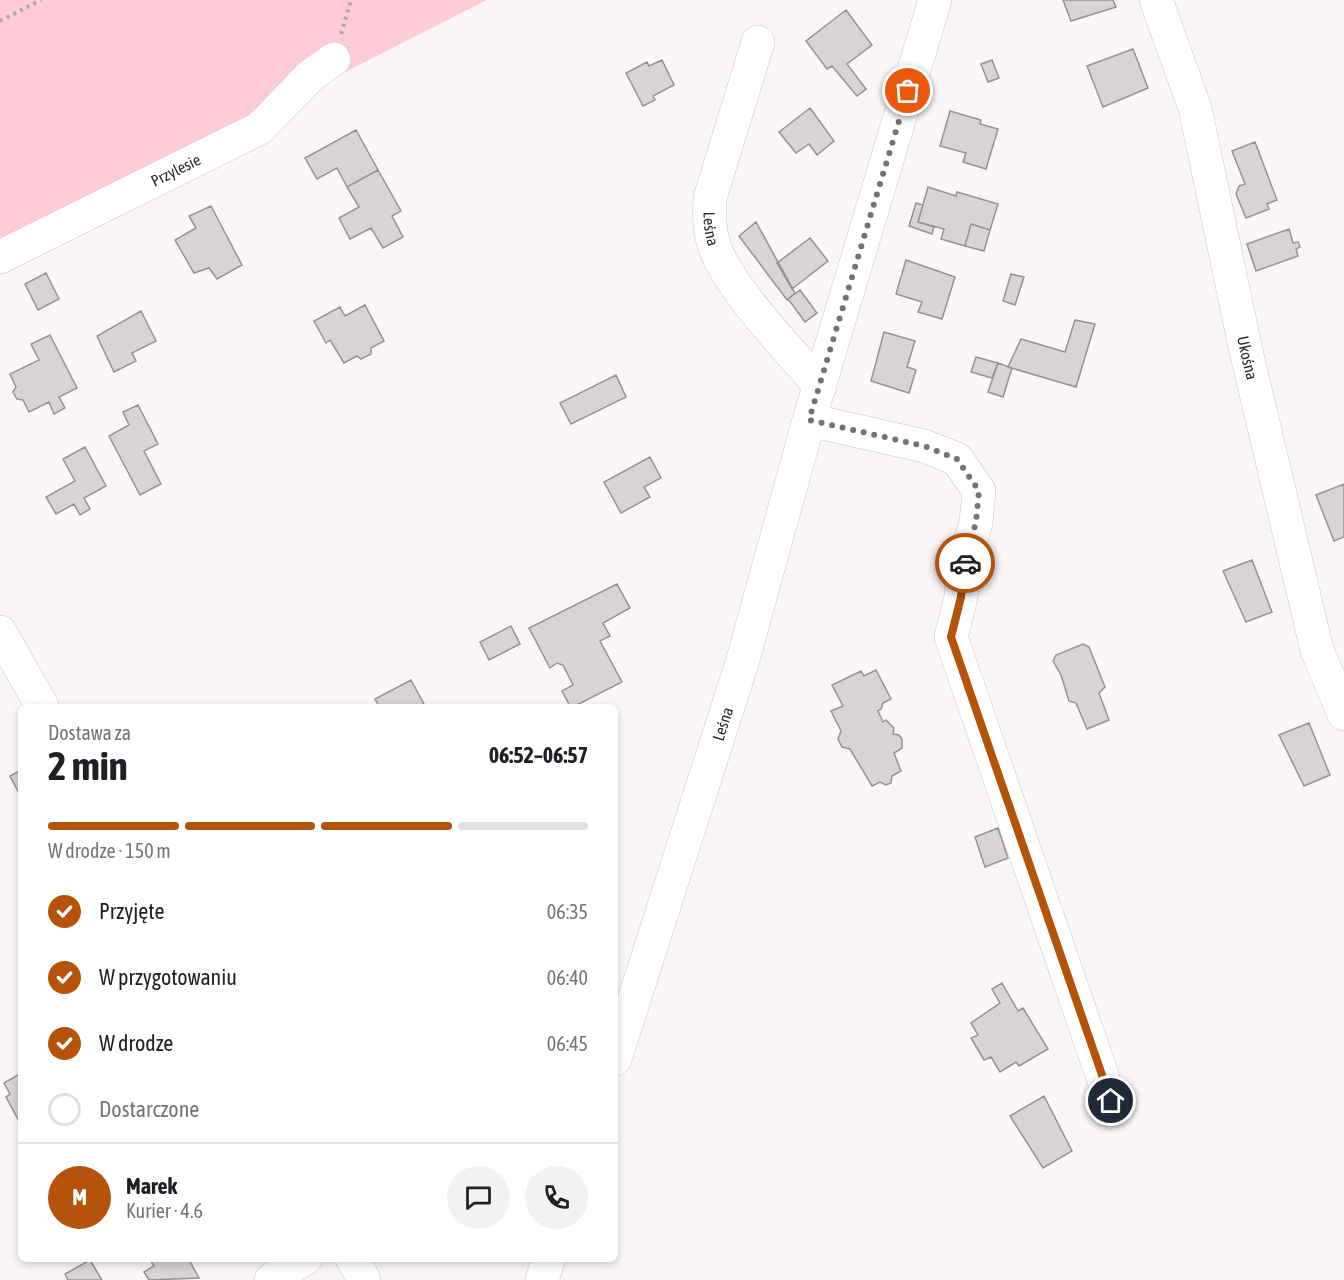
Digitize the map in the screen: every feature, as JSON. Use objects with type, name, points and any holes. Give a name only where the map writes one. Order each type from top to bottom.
[{"type":"street","name":"Leśna","points":[[618,1043],[742,663],[809,420],[935,0]]},
{"type":"street","name":"Ukośna","points":[[1156,0],[1195,108],[1246,351],[1289,524],[1317,650],[1344,714]]},
{"type":"street","name":"Leśna","points":[[758,42],[710,198],[708,219],[715,249],[739,288],[820,386]]},
{"type":"street","name":"Przylesie","points":[[0,256],[260,128],[310,76],[334,59]]},
{"type":"street","points":[[809,420],[924,446],[957,459],[979,491],[976,522],[964,565],[961,597],[951,637],[1111,1101]]},
{"type":"street","points":[[0,632],[41,704]]},
{"type":"street","points":[[271,1280],[300,1262]]},
{"type":"street","points":[[354,1262],[364,1280]]},
{"type":"street","points":[[542,1280],[548,1262]]},
{"type":"path","points":[[0,21],[41,0]]},
{"type":"shaded area","points":[[0,0],[487,0],[0,247]]},
{"type":"building","points":[[1063,0],[1113,0],[1116,7],[1071,21]]},
{"type":"building","points":[[846,10],[872,45],[847,64],[866,89],[857,96],[832,66],[827,69],[806,41]]},
{"type":"building","points":[[1133,49],[1148,88],[1103,107],[1087,66]]},
{"type":"building","points":[[662,60],[674,85],[653,96],[655,100],[643,106],[626,73],[647,62],[649,66]]},
{"type":"building","points":[[992,60],[999,78],[988,82],[981,64]]},
{"type":"building","points":[[810,108],[834,141],[817,155],[809,144],[796,153],[779,132]]},
{"type":"building","points":[[950,111],[981,120],[980,124],[998,129],[986,169],[963,162],[966,153],[940,146]]},
{"type":"building","points":[[356,130],[378,170],[347,187],[337,168],[317,179],[305,158]]},
{"type":"building","points":[[1255,142],[1277,200],[1267,204],[1269,209],[1246,218],[1236,194],[1239,186],[1245,184],[1232,151]]},
{"type":"building","points":[[378,170],[401,211],[392,216],[403,237],[383,248],[371,228],[350,239],[339,218],[359,207],[347,187]]},
{"type":"building","points":[[928,187],[956,196],[957,192],[998,204],[990,230],[971,224],[965,246],[941,239],[944,229],[918,222]]},
{"type":"building","points":[[916,203],[923,205],[918,222],[934,227],[932,234],[909,226]]},
{"type":"building","points":[[211,206],[242,265],[217,279],[209,268],[194,273],[175,240],[196,228],[189,216]]},
{"type":"building","points":[[756,222],[795,293],[787,300],[739,236]]},
{"type":"building","points":[[971,224],[990,230],[984,251],[965,246]]},
{"type":"building","points":[[1289,229],[1293,243],[1298,242],[1300,247],[1296,249],[1298,256],[1256,271],[1247,244]]},
{"type":"building","points":[[810,238],[828,261],[792,289],[777,263]]},
{"type":"building","points":[[906,260],[955,277],[942,319],[918,312],[922,302],[896,294]]},
{"type":"building","points":[[46,273],[59,299],[38,310],[25,284]]},
{"type":"building","points":[[1011,274],[1024,277],[1015,305],[1003,301]]},
{"type":"building","points":[[800,290],[817,313],[805,322],[788,299]]},
{"type":"building","points":[[365,305],[384,341],[371,348],[371,354],[361,359],[357,356],[344,363],[330,340],[326,343],[314,321],[340,307],[345,316]]},
{"type":"building","points":[[141,311],[156,341],[132,353],[136,361],[114,372],[97,336]]},
{"type":"building","points":[[1075,320],[1095,324],[1076,387],[1008,367],[1021,339],[1065,352]]},
{"type":"building","points":[[884,332],[915,341],[907,367],[916,370],[909,393],[871,381]]},
{"type":"building","points":[[50,335],[77,388],[59,397],[65,408],[54,414],[49,402],[29,412],[23,400],[17,399],[13,392],[16,387],[10,374],[39,360],[31,344]]},
{"type":"building","points":[[976,357],[998,363],[992,378],[971,372]]},
{"type":"building","points":[[998,363],[1012,368],[1003,397],[988,392]]},
{"type":"building","points":[[616,375],[626,397],[571,424],[560,403]]},
{"type":"building","points":[[138,405],[158,444],[144,451],[161,484],[140,495],[109,436],[129,425],[123,412]]},
{"type":"building","points":[[85,447],[106,486],[84,498],[90,509],[80,515],[74,504],[56,514],[46,497],[75,481],[63,459]]},
{"type":"building","points":[[650,457],[661,478],[644,487],[650,497],[621,513],[604,482]]},
{"type":"building","points":[[1344,484],[1344,537],[1334,541],[1316,495]]},
{"type":"building","points":[[1252,560],[1272,612],[1246,622],[1223,571]]},
{"type":"building","points":[[617,584],[630,608],[603,623],[610,636],[600,641],[622,682],[579,704],[569,704],[562,691],[573,685],[563,665],[557,663],[550,668],[529,628]]},
{"type":"building","points":[[511,626],[520,644],[489,660],[480,642]]},
{"type":"building","points":[[1083,644],[1089,647],[1105,687],[1099,693],[1109,720],[1087,729],[1076,703],[1069,701],[1061,675],[1053,661],[1056,655]]},
{"type":"building","points":[[876,670],[891,699],[883,703],[878,711],[883,722],[886,720],[894,728],[893,734],[899,735],[902,739],[902,748],[894,753],[901,771],[892,776],[891,783],[886,785],[880,782],[872,786],[850,749],[842,747],[838,739],[841,731],[831,711],[843,706],[832,685],[861,671],[864,676]]},
{"type":"building","points":[[411,680],[424,704],[378,704],[375,699]]},
{"type":"building","points":[[1309,723],[1330,775],[1304,786],[1279,735]]},
{"type":"building","points":[[18,772],[18,791],[10,776]]},
{"type":"building","points":[[998,828],[1008,858],[985,867],[975,837]]},
{"type":"building","points":[[1002,983],[1018,1011],[1023,1008],[1048,1049],[1019,1066],[1016,1062],[1000,1072],[991,1057],[984,1060],[971,1038],[978,1035],[971,1023],[1000,1003],[992,989]]},
{"type":"building","points":[[18,1075],[18,1119],[6,1097],[10,1094],[4,1083]]},
{"type":"building","points":[[1044,1096],[1072,1151],[1043,1168],[1010,1116]]},
{"type":"building","points":[[86,1262],[91,1262],[102,1280],[68,1280],[65,1274]]},
{"type":"building","points":[[152,1262],[190,1262],[199,1278],[149,1280],[144,1272],[154,1266]]},
{"type":"way so far","points":[[908,91],[809,420],[924,446],[957,459],[979,491],[976,522],[965,563]]},
{"type":"route","points":[[965,563],[961,597],[951,637],[1111,1101]]}]
